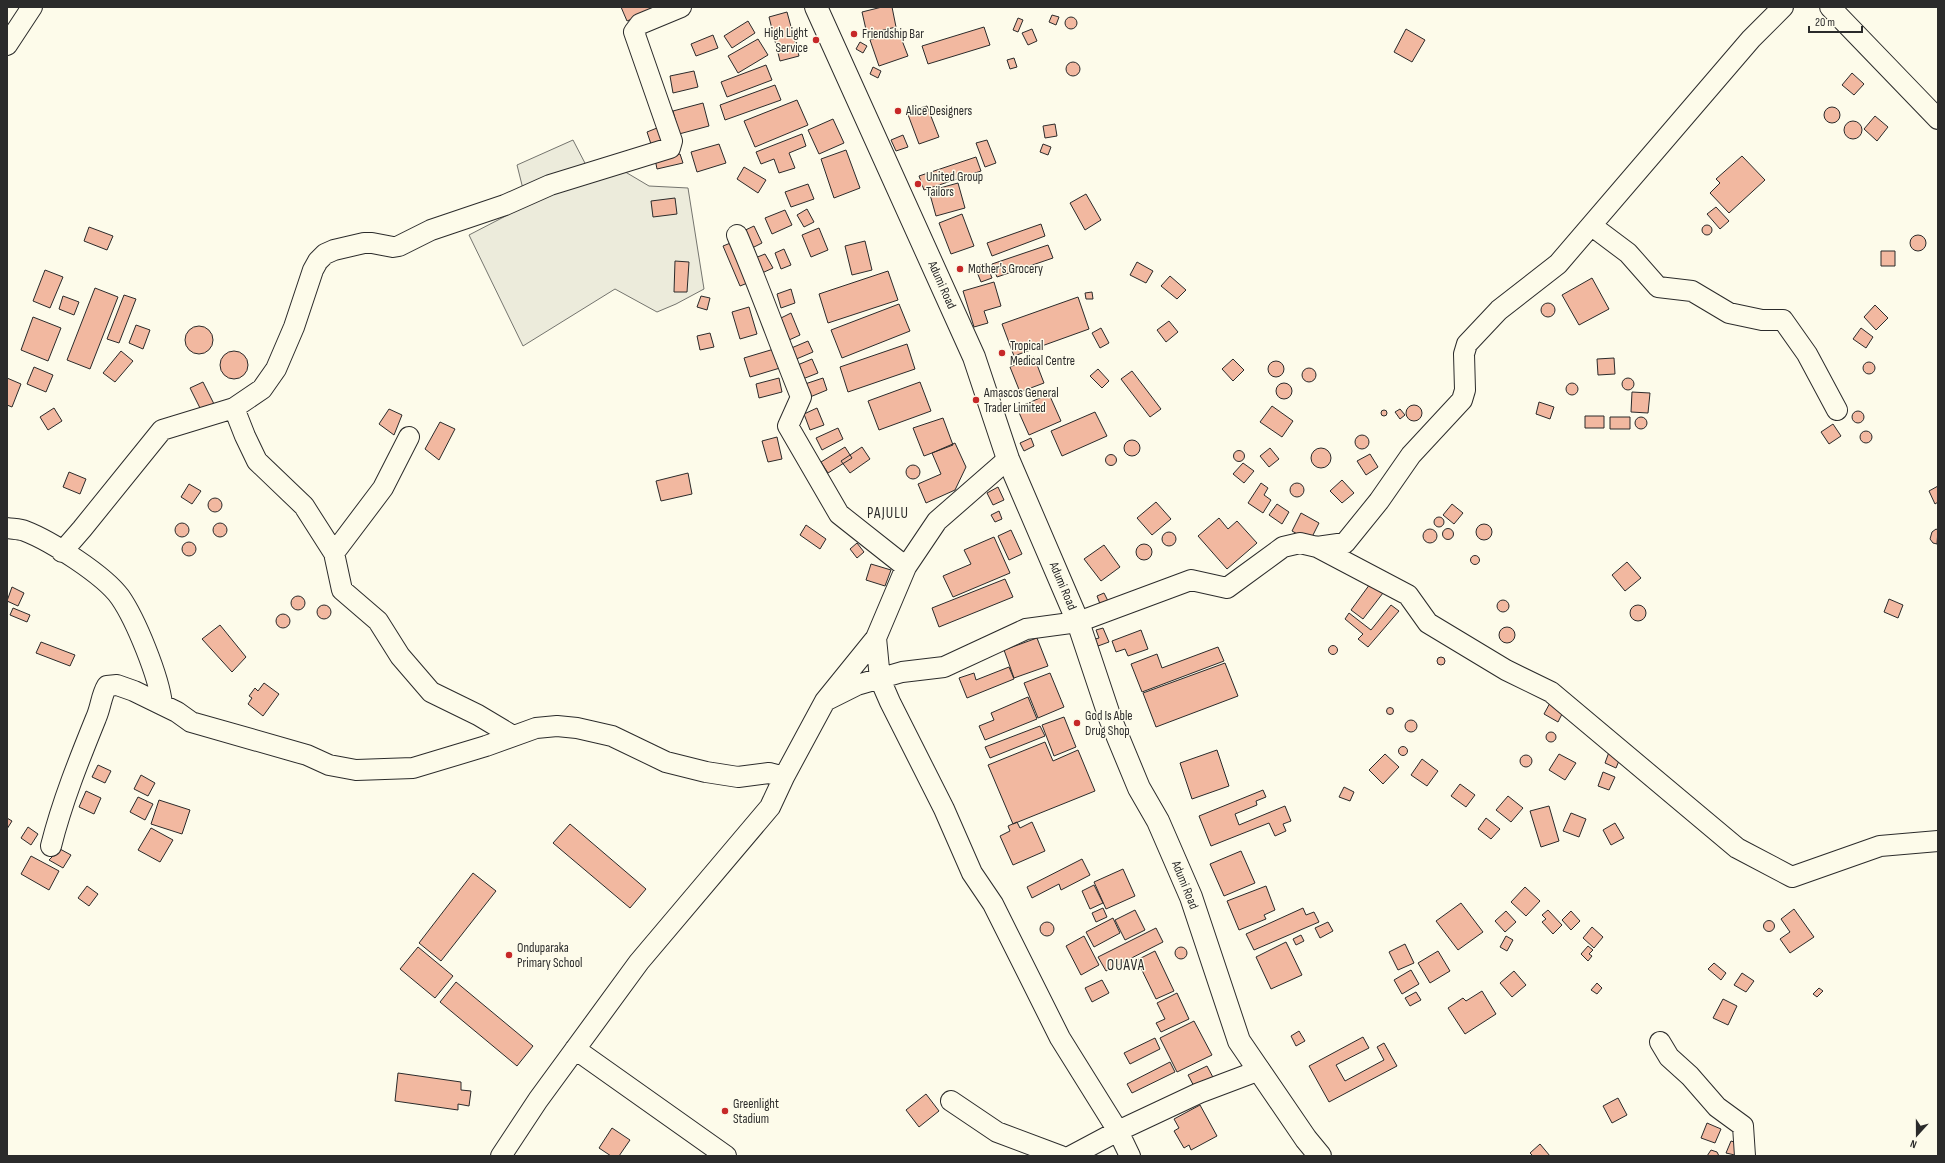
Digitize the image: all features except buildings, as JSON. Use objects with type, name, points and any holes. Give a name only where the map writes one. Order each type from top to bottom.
[{"type":"main road","name":"Adumi Road","points":[[816,7],[974,357],[1008,459],[1078,622],[1110,718],[1140,788],[1158,821],[1191,897],[1239,1041],[1306,1139],[1320,1156]]},
{"type":"street","points":[[7,45],[32,7]]},
{"type":"street","points":[[62,552],[162,430],[234,408],[262,389],[276,369],[294,327],[313,270],[318,261],[325,254],[334,250],[364,243],[393,247],[399,246],[431,230],[505,204],[550,185],[670,148],[672,141],[634,32],[640,24],[681,7]]},
{"type":"street","points":[[1317,547],[1345,543],[1379,501],[1410,455],[1462,400],[1465,390],[1464,354],[1467,344],[1499,310],[1558,264],[1751,39],[1783,7]]},
{"type":"street","points":[[1830,7],[1938,119]]},
{"type":"street","points":[[1592,226],[1628,253],[1658,287],[1692,291],[1729,313],[1762,320],[1783,320],[1807,354],[1837,410]]},
{"type":"street","points":[[736,235],[757,280],[778,342],[801,397],[788,426],[839,514],[906,567]]},
{"type":"street","points":[[234,408],[257,461],[299,499],[334,553],[342,590],[378,620],[400,656],[431,692],[478,715],[513,736]]},
{"type":"street","points":[[334,553],[383,488],[409,437]]},
{"type":"street","points":[[501,1156],[538,1100],[639,962],[770,807],[784,777],[825,701],[876,638],[906,567],[937,520],[1008,459]]},
{"type":"street","points":[[7,528],[23,530],[62,552],[99,577],[119,597],[136,628],[151,665],[160,689],[162,704]]},
{"type":"street","points":[[825,701],[857,685],[902,672],[944,667],[1026,629],[1078,622],[1191,580],[1227,588],[1283,547],[1300,543],[1317,547],[1408,595],[1428,623],[1506,670],[1551,692],[1737,848],[1792,876],[1880,846],[1938,841]]},
{"type":"street","points":[[876,638],[880,679],[944,809],[972,873],[993,904],[1060,1038],[1118,1131],[1130,1156]]},
{"type":"street","points":[[50,846],[69,783],[98,714],[103,694],[108,686],[117,685],[162,704],[191,722],[306,755],[329,765],[356,770],[413,768],[486,746],[536,728],[577,728],[612,736],[666,762],[706,772],[738,777],[769,773],[784,777]]},
{"type":"street","points":[[1660,1042],[1669,1057],[1690,1076],[1717,1107],[1743,1126],[1745,1156]]},
{"type":"street","points":[[575,1049],[726,1156]]},
{"type":"street","points":[[1071,1156],[1118,1131],[1199,1093],[1260,1070]]},
{"type":"street","points":[[951,1100],[997,1132],[1060,1156]]},
{"type":"shaded area","points":[[573,140],[587,167],[622,170],[649,186],[688,188],[704,289],[657,312],[615,289],[523,346],[469,235],[527,205],[517,165]]},
{"type":"place","name":"Friendship Bar","points":[[854,34]]},
{"type":"place","name":"High Light Service","points":[[816,40]]},
{"type":"place","name":"Alice Designers","points":[[898,111]]},
{"type":"place","name":"United Group Tailors","points":[[918,184]]},
{"type":"place","name":"Mother's Grocery","points":[[960,269]]},
{"type":"place","name":"Tropical Medical Centre","points":[[1002,353]]},
{"type":"place","name":"Amascos General Trader Limited","points":[[976,400]]},
{"type":"place","name":"God Is Able Drug Shop","points":[[1077,723]]},
{"type":"place","name":"Onduparaka Primary School","points":[[509,955]]},
{"type":"place","name":"Greenlight Stadium","points":[[725,1111]]},
{"type":"district","name":"PAJULU","points":[[888,513]]},
{"type":"district","name":"OUAVA","points":[[1126,965]]}]
